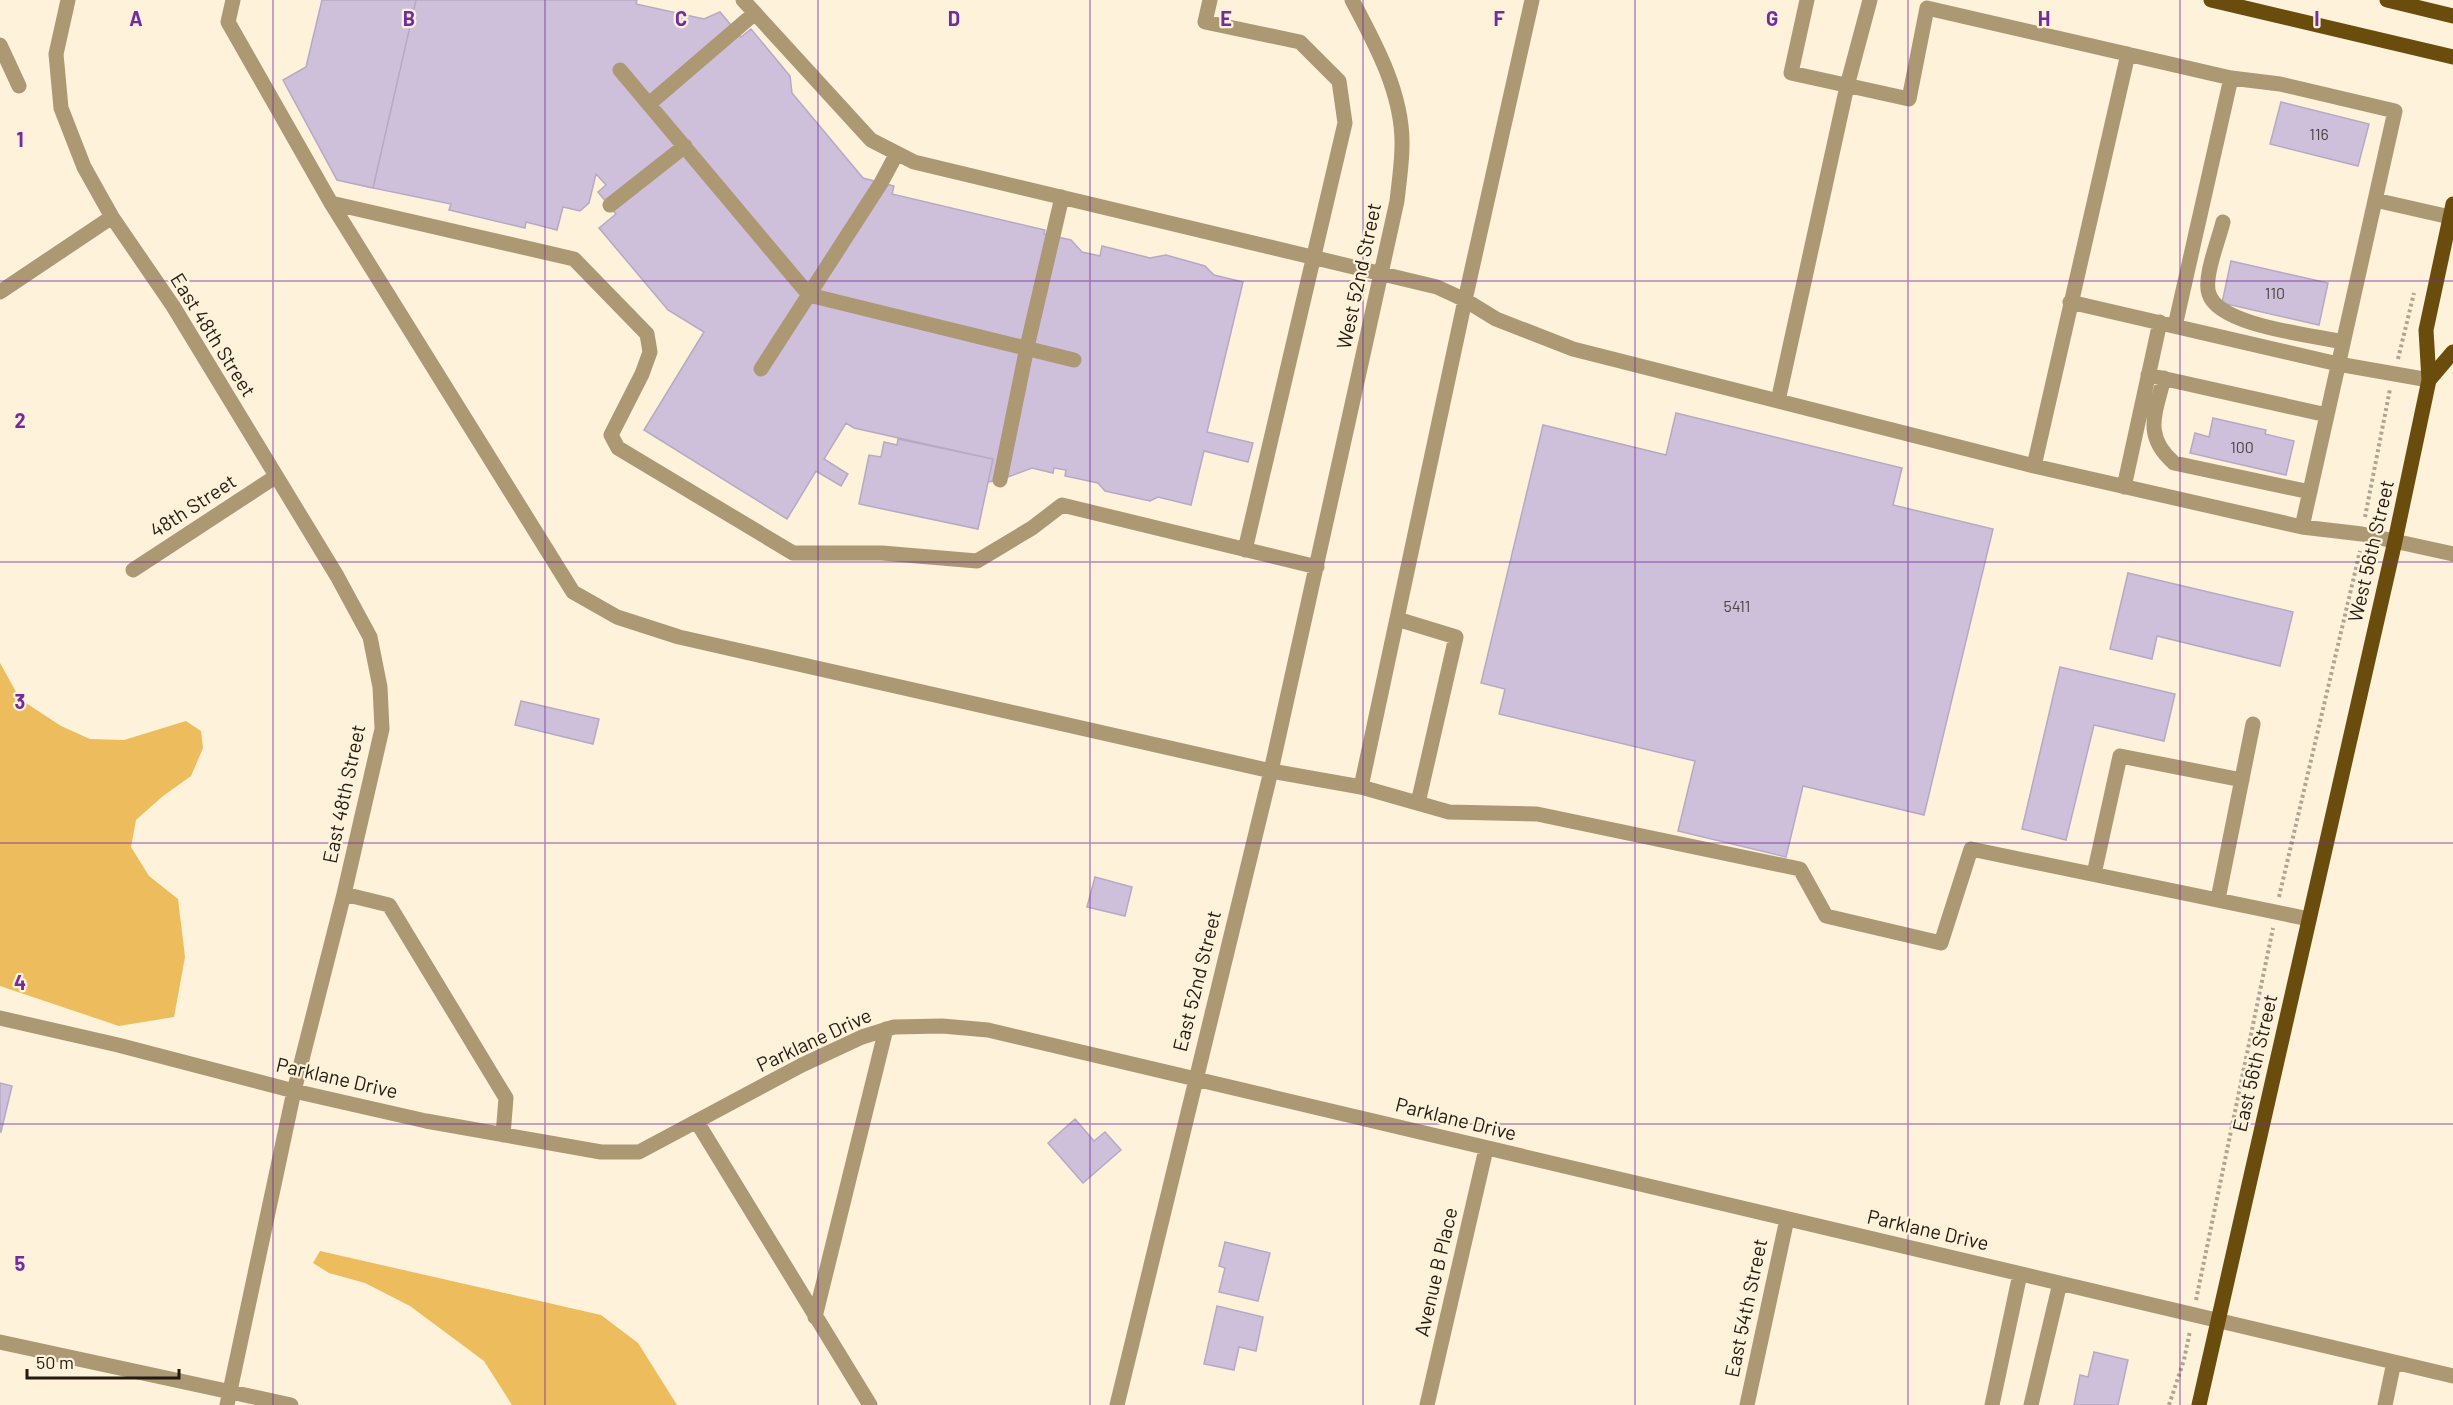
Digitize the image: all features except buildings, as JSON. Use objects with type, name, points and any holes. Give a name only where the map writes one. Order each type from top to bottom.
[{"type":"main road","points":[[2211,0],[2453,57]]},
{"type":"main road","points":[[2386,0],[2453,16]]},
{"type":"main road","name":"West 56th Street","points":[[2351,730],[2395,541],[2429,380],[2426,330],[2451,210]]},
{"type":"main road","name":"West 56th Street","points":[[2429,380],[2453,352]]},
{"type":"main road","name":"East 56th Street","points":[[2199,1405],[2351,730]]},
{"type":"street","name":"East 48th Street","points":[[68,0],[56,54],[61,108],[72,141],[112,217],[173,306],[337,576],[370,637],[380,687],[382,729],[344,894],[294,1091],[229,1398]]},
{"type":"street","points":[[233,0],[228,22],[331,203],[573,592],[617,617],[679,637],[1271,771],[1361,788],[1449,812],[1537,814],[1800,869],[1826,916],[1941,943],[1971,849],[2309,919]]},
{"type":"street","points":[[743,0],[871,140],[914,162],[1437,287],[1465,300],[1496,319],[1573,349],[2034,466],[2302,527],[2362,534],[2453,555]]},
{"type":"street","points":[[1209,0],[1205,22],[1300,42],[1339,81],[1345,123],[1245,550]]},
{"type":"street","name":"West 52nd Street","points":[[1317,567],[1397,201],[1402,143],[1396,100],[1374,41],[1352,0]]},
{"type":"street","points":[[1361,788],[1465,300],[1532,0]]},
{"type":"street","points":[[1807,0],[1791,73],[1908,99],[1927,8],[2231,78],[2280,84],[2395,111],[2302,527]]},
{"type":"street","points":[[1778,401],[1847,86],[1870,0]]},
{"type":"street","points":[[649,104],[755,13]]},
{"type":"street","points":[[0,45],[19,86]]},
{"type":"street","points":[[2034,466],[2128,54]]},
{"type":"street","points":[[620,70],[809,295],[1074,360]]},
{"type":"street","points":[[2175,327],[2231,78]]},
{"type":"street","points":[[610,206],[685,146]]},
{"type":"street","points":[[761,369],[897,153]]},
{"type":"street","points":[[1000,480],[1062,197]]},
{"type":"street","points":[[2375,200],[2451,210]]},
{"type":"street","points":[[331,203],[574,259],[647,334],[650,352],[642,374],[611,435],[618,448],[793,553],[882,553],[977,561],[1032,528],[1062,505],[1317,567]]},
{"type":"street","points":[[0,292],[112,217]]},
{"type":"street","points":[[2223,222],[2208,279],[2208,293],[2216,305],[2225,312],[2248,322],[2343,342]]},
{"type":"street","points":[[2070,302],[2338,364],[2429,380]]},
{"type":"street","points":[[2124,487],[2160,322]]},
{"type":"street","points":[[2148,375],[2327,415]]},
{"type":"street","points":[[2164,378],[2152,422],[2155,439],[2161,452],[2174,463],[2310,492]]},
{"type":"street","name":"48th Street","points":[[134,570],[275,477]]},
{"type":"street","name":"East 52nd Street","points":[[1117,1405],[1271,771],[1317,567]]},
{"type":"street","points":[[1397,619],[1456,638],[1418,803]]},
{"type":"street","points":[[2218,899],[2253,724]]},
{"type":"street","points":[[2094,874],[2120,756],[2242,780]]},
{"type":"street","points":[[344,894],[389,905],[506,1098],[503,1135]]},
{"type":"street","name":"Parklane Drive","points":[[0,1018],[118,1045],[294,1091],[426,1121],[600,1152],[639,1152],[802,1065],[862,1037],[886,1029],[942,1026],[988,1030],[2453,1376]]},
{"type":"street","points":[[815,1317],[886,1029]]},
{"type":"street","points":[[697,1122],[870,1405]]},
{"type":"street","name":"Avenue B Place","points":[[1427,1405],[1486,1149]]},
{"type":"street","name":"East 54th Street","points":[[1747,1405],[1787,1219]]},
{"type":"street","points":[[1992,1405],[2020,1274]]},
{"type":"street","points":[[2031,1405],[2060,1283]]},
{"type":"street","points":[[0,1342],[229,1398],[291,1405]]},
{"type":"street","points":[[2385,1405],[2394,1362]]},
{"type":"path","points":[[2169,1405],[2184,1360],[2276,911],[2360,553],[2394,374],[2415,287]]},
{"type":"shaded area","points":[[0,663],[20,699],[61,726],[90,739],[124,740],[186,721],[201,731],[203,748],[191,776],[163,796],[136,820],[131,847],[149,876],[178,899],[185,957],[174,1017],[119,1026],[0,986]]},
{"type":"shaded area","points":[[320,1251],[601,1315],[638,1343],[677,1405],[512,1405],[484,1361],[410,1306],[365,1283],[329,1273],[313,1263]]}]
